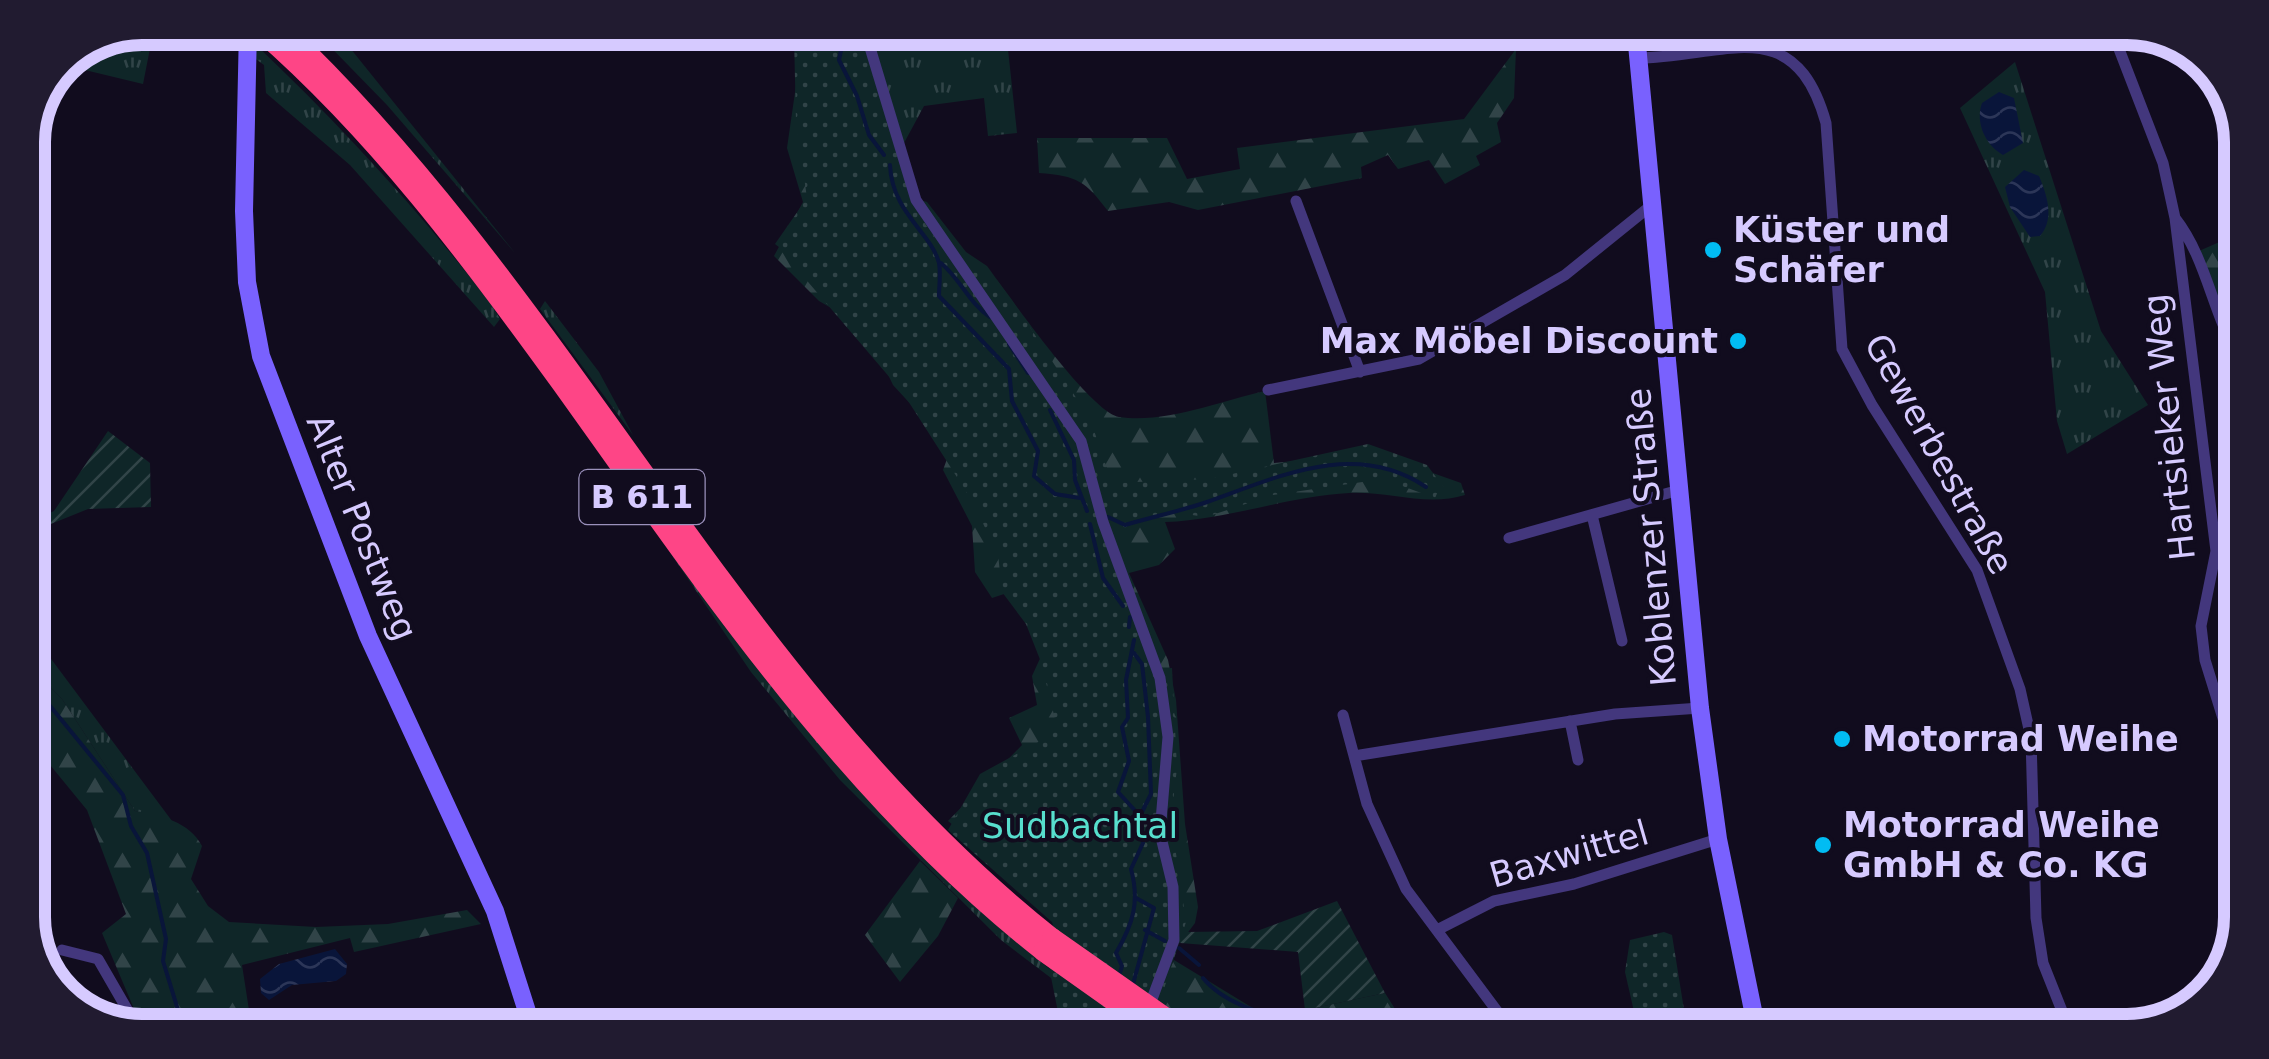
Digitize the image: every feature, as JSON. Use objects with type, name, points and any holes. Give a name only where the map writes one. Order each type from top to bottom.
[{"type":"highway","name":"B 611","points":[[275,45],[355,122],[471,261],[800,707],[920,841],[1134,1014]]},
{"type":"highway","name":"B 611","points":[[299,45],[366,112],[470,236],[811,698],[930,830],[1048,945],[1159,1014]]},
{"type":"street","name":"Alter Postweg","points":[[248,45],[244,210],[248,282],[261,356],[368,636],[495,911],[529,1014]]},
{"type":"street","points":[[869,45],[916,200],[1082,441],[1103,522],[1160,678],[1168,736],[1160,833],[1173,887],[1174,940],[1146,1014]]},
{"type":"street","name":"Koblenzer Straße","points":[[1637,45],[1700,708],[1718,839],[1753,1014]]},
{"type":"street","name":"Gewerbestraße","points":[[1638,58],[1744,45]]},
{"type":"street","name":"Gewerbestraße","points":[[1757,45],[1773,48],[1800,67],[1818,92],[1826,122],[1842,349],[1977,570],[2020,688],[2031,738],[2036,918],[2043,963],[2063,1014]]},
{"type":"street","name":"Hartsieker Weg","points":[[2117,45],[2162,163],[2175,218],[2216,552],[2202,626],[2205,660],[2224,722]]},
{"type":"street","points":[[1296,201],[1360,372]]},
{"type":"street","points":[[1268,390],[1420,359],[1564,275],[1653,204]]},
{"type":"street","points":[[2175,218],[2193,242],[2224,333]]},
{"type":"street","points":[[1509,538],[1680,490]]},
{"type":"street","points":[[1592,515],[1622,641]]},
{"type":"street","points":[[1354,756],[1570,722],[1700,708]]},
{"type":"street","points":[[1344,715],[1366,804],[1406,888],[1499,1014]]},
{"type":"street","points":[[1570,722],[1578,760]]},
{"type":"street","name":"Baxwittel","points":[[1437,930],[1494,901],[1574,884],[1718,839]]},
{"type":"street","points":[[62,950],[98,959],[129,1013]]},
{"type":"green space","points":[[151,45],[143,84],[79,69],[111,50]]},
{"type":"green space","points":[[236,45],[256,45],[401,195],[491,304],[500,319],[494,327],[350,165],[266,93],[264,65]]},
{"type":"green space","points":[[329,45],[350,48],[515,253],[387,105]]},
{"type":"green space","name":"Sudbachtal","points":[[794,45],[866,45],[918,214],[955,265],[997,280],[1012,300],[1090,419],[1112,483],[1209,479],[1368,444],[1427,465],[1450,496],[1439,489],[1435,498],[1383,479],[1273,495],[1206,517],[1171,512],[1122,530],[1102,514],[1157,669],[1172,668],[1177,768],[1171,819],[1186,922],[1159,1004],[1149,1014],[1058,1014],[1049,967],[1037,958],[1055,931],[1052,922],[948,830],[980,774],[1053,734],[1055,719],[1041,662],[1026,624],[1002,592],[998,554],[971,499],[903,393],[791,262],[792,257],[775,244],[807,198],[796,121]]},
{"type":"green space","name":"Sudbachtal","points":[[802,45],[870,45],[920,200],[927,202],[966,252],[987,266],[1050,351],[1106,410],[1119,417],[1155,417],[1265,391],[1274,463],[1376,453],[1461,483],[1465,495],[1451,498],[1349,493],[1165,522],[1175,549],[1159,565],[1129,573],[1168,660],[1176,700],[1185,824],[1198,907],[1195,923],[1180,943],[1090,934],[948,821],[1022,745],[1009,718],[1037,705],[1032,676],[1043,652],[1010,592],[992,598],[975,572],[972,526],[943,470],[951,448],[893,385],[866,328],[819,301],[774,256],[803,202],[787,148]]},
{"type":"green space","points":[[886,45],[1008,45],[1017,133],[988,136],[984,98],[924,106],[904,143],[873,49]]},
{"type":"green space","points":[[1516,49],[1514,98],[1497,123],[1501,142],[1476,156],[1480,165],[1445,184],[1429,160],[1398,169],[1388,155],[1361,167],[1362,178],[1198,210],[1169,202],[1108,211],[1080,182],[1039,173],[1037,138],[1167,138],[1187,179],[1240,169],[1237,148],[1464,119]]},
{"type":"green space","points":[[2015,62],[2101,331],[2148,405],[2067,454],[2057,421],[2045,292],[1960,108]]},
{"type":"green space","points":[[2224,240],[2224,314],[2199,251]]},
{"type":"green space","points":[[545,301],[599,372],[633,435],[540,309]]},
{"type":"green space","points":[[108,431],[150,463],[151,507],[88,509],[45,526],[45,515],[54,511]]},
{"type":"green space","points":[[667,548],[850,773],[948,878],[1058,976],[1055,981],[1001,940],[840,780],[751,672]]},
{"type":"green space","points":[[45,651],[172,821],[135,811],[62,699],[45,682]]},
{"type":"green space","points":[[45,682],[62,699],[135,811],[173,821],[197,838],[202,846],[191,879],[208,906],[229,922],[316,927],[388,924],[467,910],[481,924],[354,952],[350,938],[242,965],[250,1014],[136,1013],[102,933],[126,914],[87,810],[45,759]]},
{"type":"green space","points":[[920,861],[958,898],[938,936],[900,982],[865,935]]},
{"type":"green space","points":[[1337,901],[1385,993],[1305,1010],[1298,952],[1180,943],[1186,932],[1257,931]]},
{"type":"green space","points":[[1664,932],[1672,935],[1685,1014],[1635,1014],[1625,972],[1630,940]]},
{"type":"green space","points":[[1174,960],[1256,1010],[1305,1010],[1385,993],[1398,1014],[1177,1014],[1155,1000]]},
{"type":"water","points":[[1999,92],[2014,98],[2023,143],[2003,155],[1987,139],[1980,118],[1982,103]]},
{"type":"water","points":[[2024,170],[2039,176],[2047,199],[2047,222],[2040,236],[2030,237],[2010,207],[2005,187]]},
{"type":"water","points":[[335,949],[347,964],[346,974],[336,981],[292,985],[269,1000],[261,993],[260,979],[279,964]]},
{"type":"waterway","points":[[842,45],[839,60],[857,96],[869,135],[884,155]]},
{"type":"waterway","points":[[890,165],[897,196],[935,252],[939,296],[1009,369],[1012,401],[1038,451],[1034,476],[1055,494],[1080,498]]},
{"type":"waterway","points":[[941,263],[990,317]]},
{"type":"waterway","points":[[1009,344],[1028,373]]},
{"type":"waterway","points":[[1050,410],[1074,460],[1075,480],[1087,511]]},
{"type":"waterway","points":[[1108,517],[1125,525],[1289,474],[1344,464],[1399,473],[1426,487]]},
{"type":"waterway","points":[[1090,524],[1103,578],[1123,606]]},
{"type":"waterway","points":[[1129,627],[1130,617]]},
{"type":"waterway","points":[[1134,640],[1126,680],[1128,718],[1122,727],[1129,761],[1118,792],[1140,816]]},
{"type":"waterway","points":[[1119,976],[1122,966],[1116,953],[1131,922],[1135,902],[1131,869],[1143,843],[1140,816],[1151,794],[1142,664],[1134,653]]},
{"type":"waterway","points":[[45,700],[123,795],[131,826],[147,853],[166,939],[163,961],[179,1014]]},
{"type":"waterway","points":[[1133,984],[1154,908],[1136,898]]},
{"type":"waterway","points":[[1145,930],[1165,941]]},
{"type":"waterway","points":[[1179,948],[1199,965]]},
{"type":"waterway","points":[[1203,978],[1243,1006],[1280,1014]]},
{"type":"waterway","points":[[1107,1003],[1108,1014]]},
{"type":"waterway","points":[[1280,1014],[1292,1014]]},
{"type":"place","name":"Küster und Schäfer","points":[[1713,250]]},
{"type":"place","name":"Max Möbel Discount","points":[[1738,341]]},
{"type":"place","name":"Motorrad Weihe","points":[[1842,739]]},
{"type":"place","name":"Motorrad Weihe GmbH & Co. KG","points":[[1823,845]]}]
